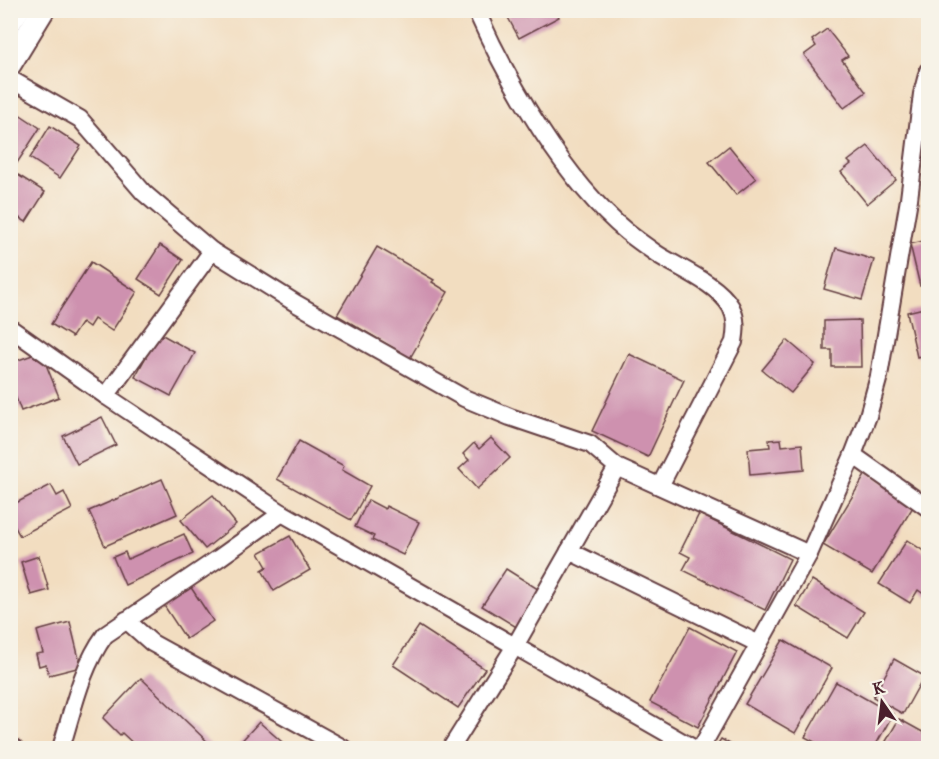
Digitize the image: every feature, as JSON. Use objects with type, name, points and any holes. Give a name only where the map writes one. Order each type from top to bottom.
[{"type":"street","points":[[10,22],[18,10]]},
{"type":"street","points":[[10,63],[43,10]]},
{"type":"street","points":[[476,10],[499,58],[525,103],[562,162],[583,189],[627,232],[655,253],[720,294],[730,305],[735,317],[734,342],[660,486]]},
{"type":"street","points":[[700,748],[809,554],[868,416],[879,376],[909,199],[922,94],[928,70]]},
{"type":"street","points":[[10,79],[80,119],[144,193],[212,251],[297,304],[464,398],[510,417],[590,444],[617,466],[809,554]]},
{"type":"street","points":[[106,396],[212,251]]},
{"type":"street","points":[[10,328],[106,396],[282,513],[693,748]]},
{"type":"street","points":[[853,455],[928,508]]},
{"type":"street","points":[[451,748],[515,646],[617,466]]},
{"type":"street","points":[[61,748],[94,650],[105,635],[282,513]]},
{"type":"street","points":[[569,551],[759,644]]},
{"type":"street","points":[[126,620],[152,644],[343,748]]},
{"type":"building","points":[[504,10],[555,10],[559,17],[519,38]]},
{"type":"building","points":[[827,29],[848,56],[842,60],[866,92],[844,108],[804,55],[816,46],[812,40]]},
{"type":"building","points":[[10,108],[40,128],[15,166],[10,163]]},
{"type":"building","points":[[50,126],[81,146],[60,178],[30,158]]},
{"type":"building","points":[[729,146],[756,179],[736,195],[709,162]]},
{"type":"building","points":[[868,146],[896,180],[867,204],[841,172],[851,164],[848,161]]},
{"type":"building","points":[[18,175],[45,192],[26,222],[10,212],[10,186]]},
{"type":"building","points":[[928,240],[928,284],[920,286],[910,244]]},
{"type":"building","points":[[160,245],[183,260],[161,294],[138,279]]},
{"type":"building","points":[[377,247],[434,280],[432,282],[448,292],[410,358],[337,315]]},
{"type":"building","points":[[836,248],[874,260],[862,300],[824,289]]},
{"type":"building","points":[[91,262],[137,292],[112,331],[94,319],[89,327],[82,322],[72,337],[51,324]]},
{"type":"building","points":[[928,307],[928,354],[917,357],[907,312]]},
{"type":"building","points":[[860,320],[861,367],[832,367],[832,350],[824,350],[824,321]]},
{"type":"building","points":[[159,333],[195,353],[171,396],[135,377]]},
{"type":"building","points":[[787,340],[815,364],[791,393],[762,370]]},
{"type":"building","points":[[41,352],[59,397],[21,411],[10,382],[10,363]]},
{"type":"building","points":[[629,354],[684,380],[648,457],[592,431]]},
{"type":"building","points":[[102,417],[116,445],[77,464],[63,436]]},
{"type":"building","points":[[491,438],[510,458],[477,489],[459,469],[469,460],[463,454],[474,443],[479,449]]},
{"type":"building","points":[[781,439],[782,446],[802,444],[804,470],[750,475],[748,449],[770,447],[769,440]]},
{"type":"building","points":[[299,441],[344,466],[342,470],[370,486],[351,520],[277,479]]},
{"type":"building","points":[[867,472],[916,502],[872,574],[823,545]]},
{"type":"building","points":[[162,479],[177,514],[105,546],[89,511]]},
{"type":"building","points":[[51,485],[57,496],[64,492],[72,509],[20,536],[10,518],[10,506]]},
{"type":"building","points":[[213,495],[236,524],[205,549],[181,520]]},
{"type":"building","points":[[368,500],[419,522],[403,555],[372,540],[374,536],[355,527]]},
{"type":"building","points":[[699,514],[790,559],[765,610],[683,570],[690,557],[680,552]]},
{"type":"building","points":[[184,534],[193,554],[125,585],[113,557],[125,552],[128,559]]},
{"type":"building","points":[[290,536],[310,570],[274,591],[262,570],[267,567],[259,553]]},
{"type":"building","points":[[907,540],[928,554],[926,575],[928,577],[928,597],[918,590],[910,603],[879,584]]},
{"type":"building","points":[[39,556],[49,590],[31,595],[21,562]]},
{"type":"building","points":[[506,569],[541,591],[518,628],[482,606]]},
{"type":"building","points":[[812,580],[864,612],[848,638],[796,606]]},
{"type":"building","points":[[190,586],[213,621],[186,639],[163,604]]},
{"type":"building","points":[[70,622],[81,667],[49,675],[46,664],[39,666],[36,654],[43,653],[37,631]]},
{"type":"building","points":[[419,626],[485,669],[458,708],[393,665]]},
{"type":"building","points":[[690,627],[737,652],[698,727],[650,702]]},
{"type":"building","points":[[783,640],[832,668],[795,733],[745,704]]},
{"type":"building","points":[[894,659],[924,676],[903,714],[873,697]]},
{"type":"building","points":[[141,678],[214,748],[138,748],[122,733],[120,735],[103,718]]},
{"type":"building","points":[[836,682],[893,714],[874,748],[826,748],[805,737]]},
{"type":"building","points":[[899,719],[928,735],[928,748],[882,748]]},
{"type":"building","points":[[259,722],[289,748],[235,748]]},
{"type":"building","points":[[721,739],[737,748],[715,748]]}]
